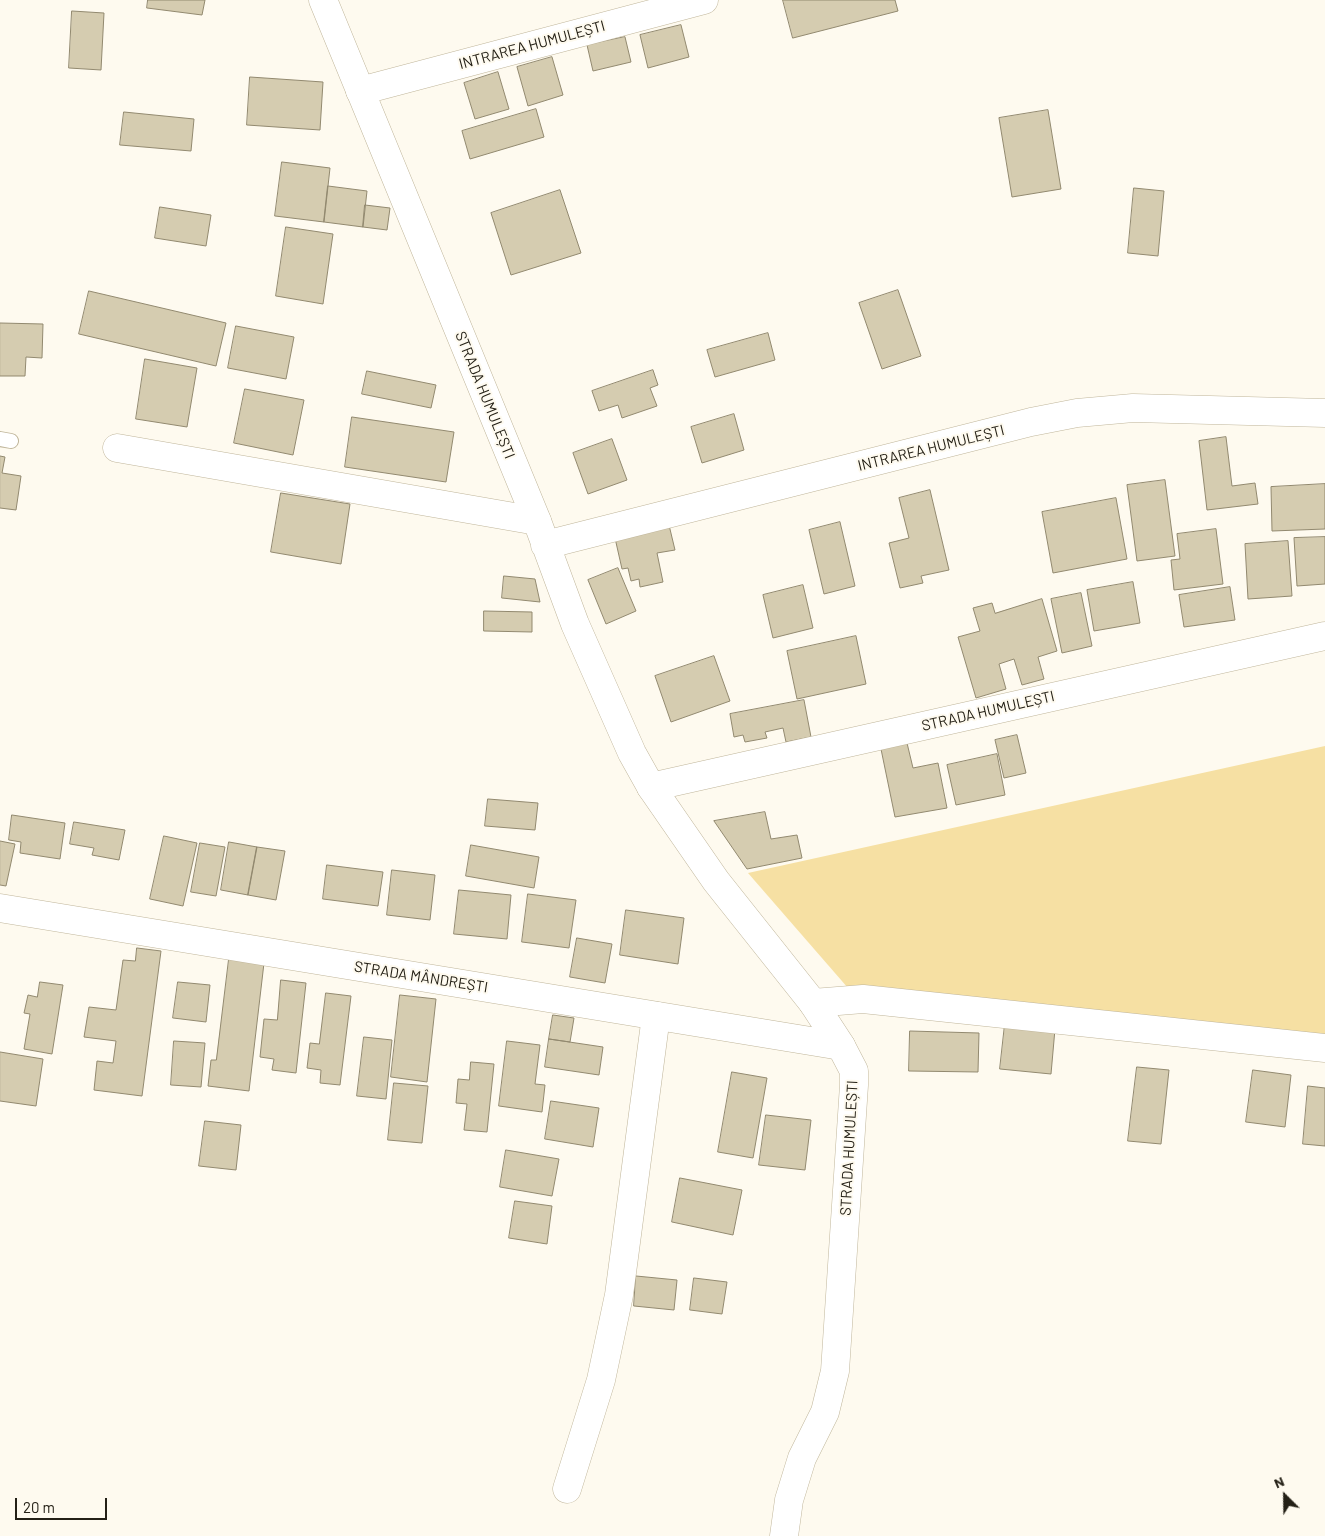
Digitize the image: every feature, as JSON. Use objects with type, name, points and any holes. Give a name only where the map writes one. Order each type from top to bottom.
[{"type":"street","name":"STRADA HUMULEȘTI","points":[[323,0],[618,723],[651,787],[716,881],[813,1003],[852,1066],[854,1085],[834,1371],[825,1412],[800,1466],[789,1500],[784,1536]]},
{"type":"street","name":"INTRAREA HUMULEȘTI","points":[[360,91],[704,0]]},
{"type":"street","name":"INTRAREA HUMULEȘTI","points":[[541,533],[1077,413],[1133,408],[1325,413]]},
{"type":"street","points":[[116,448],[541,533]]},
{"type":"street","name":"STRADA HUMULEȘTI","points":[[651,787],[1325,636]]},
{"type":"street","name":"STRADA MÂNDREȘTI","points":[[0,908],[841,1046]]},
{"type":"street","points":[[813,1003],[863,999],[1325,1048]]},
{"type":"street","points":[[567,1489],[601,1380],[619,1295],[656,1016]]},
{"type":"shaded area","points":[[1325,746],[1325,1042],[848,988],[748,873]]},
{"type":"building","points":[[148,0],[205,0],[202,15],[147,8]]},
{"type":"building","points":[[783,0],[895,0],[898,11],[793,38]]},
{"type":"building","points":[[72,11],[104,13],[101,70],[69,68]]},
{"type":"building","points":[[681,25],[689,57],[648,68],[640,35]]},
{"type":"building","points":[[625,37],[631,62],[593,71],[587,45]]},
{"type":"building","points":[[552,57],[563,95],[528,106],[517,67]]},
{"type":"building","points":[[498,72],[509,109],[475,119],[464,83]]},
{"type":"building","points":[[250,77],[323,82],[320,130],[247,125]]},
{"type":"building","points":[[536,109],[544,137],[470,159],[462,131]]},
{"type":"building","points":[[1048,110],[1061,189],[1012,197],[999,118]]},
{"type":"building","points":[[124,112],[194,119],[191,151],[120,145]]},
{"type":"building","points":[[282,162],[330,168],[324,222],[275,216]]},
{"type":"building","points":[[328,186],[367,191],[363,227],[324,222]]},
{"type":"building","points":[[1134,188],[1164,191],[1158,256],[1128,253]]},
{"type":"building","points":[[560,190],[581,253],[511,275],[491,213]]},
{"type":"building","points":[[365,205],[390,208],[387,230],[363,227]]},
{"type":"building","points":[[160,207],[211,215],[206,246],[155,238]]},
{"type":"building","points":[[286,227],[333,234],[323,304],[276,296]]},
{"type":"building","points":[[898,290],[921,356],[882,369],[859,303]]},
{"type":"building","points":[[89,291],[226,323],[216,366],[79,334]]},
{"type":"building","points":[[0,323],[43,324],[42,358],[26,357],[25,376],[0,376]]},
{"type":"building","points":[[236,326],[294,337],[286,379],[228,368]]},
{"type":"building","points":[[768,333],[775,360],[715,377],[707,350]]},
{"type":"building","points":[[145,359],[197,368],[187,427],[136,419]]},
{"type":"building","points":[[653,370],[658,385],[650,388],[657,406],[622,418],[618,405],[599,411],[592,391]]},
{"type":"building","points":[[367,371],[436,385],[431,408],[362,394]]},
{"type":"building","points":[[245,389],[304,400],[293,455],[234,443]]},
{"type":"building","points":[[734,414],[744,450],[702,463],[691,427]]},
{"type":"building","points":[[352,417],[454,432],[446,482],[345,467]]},
{"type":"building","points":[[1226,437],[1232,486],[1255,483],[1258,504],[1207,510],[1199,441]]},
{"type":"building","points":[[612,439],[627,480],[588,494],[573,453]]},
{"type":"building","points":[[0,456],[5,457],[2,473],[21,476],[16,510],[0,508]]},
{"type":"building","points":[[1165,480],[1175,556],[1137,561],[1127,485]]},
{"type":"building","points":[[1325,484],[1325,529],[1272,531],[1271,487]]},
{"type":"building","points":[[930,490],[949,570],[921,576],[923,583],[900,588],[889,543],[909,538],[899,498]]},
{"type":"building","points":[[281,493],[350,504],[341,564],[271,552]]},
{"type":"building","points":[[1116,498],[1127,559],[1053,573],[1042,512]]},
{"type":"building","points":[[840,522],[855,586],[824,594],[809,530]]},
{"type":"building","points":[[669,525],[675,550],[657,553],[663,582],[640,587],[639,579],[631,581],[628,568],[622,569],[615,538]]},
{"type":"building","points":[[1216,529],[1223,584],[1174,590],[1171,560],[1180,559],[1177,534]]},
{"type":"building","points":[[1325,537],[1325,584],[1297,586],[1294,538]]},
{"type":"building","points":[[1288,541],[1292,596],[1248,599],[1245,544]]},
{"type":"building","points":[[618,568],[636,611],[606,624],[588,580]]},
{"type":"building","points":[[504,576],[535,579],[540,602],[502,598]]},
{"type":"building","points":[[1133,582],[1140,623],[1094,631],[1087,590]]},
{"type":"building","points":[[803,585],[813,628],[773,638],[763,595]]},
{"type":"building","points":[[1230,587],[1235,620],[1184,627],[1179,595]]},
{"type":"building","points":[[1081,593],[1092,646],[1062,653],[1051,599]]},
{"type":"building","points":[[1042,599],[1057,651],[1038,657],[1044,679],[1022,685],[1014,659],[999,664],[1006,689],[976,698],[958,637],[980,631],[973,608],[992,603],[995,613]]},
{"type":"building","points":[[484,611],[532,612],[532,632],[484,631]]},
{"type":"building","points":[[856,636],[866,684],[797,699],[787,651]]},
{"type":"building","points":[[714,656],[730,701],[671,722],[655,676]]},
{"type":"building","points":[[804,700],[811,737],[786,742],[783,728],[765,732],[767,738],[745,742],[743,735],[734,737],[730,714]]},
{"type":"building","points":[[1017,735],[1026,773],[1004,778],[995,740]]},
{"type":"building","points":[[907,743],[913,768],[938,763],[947,808],[895,817],[881,749]]},
{"type":"building","points":[[997,754],[1005,795],[956,805],[947,765]]},
{"type":"building","points":[[488,799],[538,803],[535,830],[485,826]]},
{"type":"building","points":[[765,812],[771,839],[797,835],[802,858],[747,869],[714,821]]},
{"type":"building","points":[[12,815],[65,823],[60,859],[20,853],[21,842],[9,840]]},
{"type":"building","points":[[74,822],[125,830],[119,860],[92,855],[94,848],[70,844]]},
{"type":"building","points":[[164,836],[197,843],[183,906],[150,899]]},
{"type":"building","points":[[0,841],[15,844],[6,886],[0,885]]},
{"type":"building","points":[[229,842],[257,847],[248,895],[221,890]]},
{"type":"building","points":[[200,843],[225,847],[216,896],[191,892]]},
{"type":"building","points":[[471,845],[539,857],[534,888],[466,876]]},
{"type":"building","points":[[257,847],[285,851],[276,900],[248,895]]},
{"type":"building","points":[[327,865],[383,872],[378,906],[323,899]]},
{"type":"building","points":[[392,870],[435,875],[430,920],[387,915]]},
{"type":"building","points":[[459,890],[511,895],[507,939],[454,934]]},
{"type":"building","points":[[528,894],[576,900],[569,948],[522,942]]},
{"type":"building","points":[[626,910],[684,918],[678,964],[620,955]]},
{"type":"building","points":[[577,938],[612,944],[605,983],[570,977]]},
{"type":"building","points":[[137,948],[161,951],[142,1096],[94,1090],[97,1061],[113,1063],[116,1041],[84,1037],[89,1007],[116,1010],[123,960],[135,961]]},
{"type":"building","points":[[229,959],[264,963],[249,1091],[208,1086],[211,1060],[216,1060]]},
{"type":"building","points":[[281,980],[306,983],[296,1073],[272,1070],[274,1059],[260,1057],[264,1019],[277,1020]]},
{"type":"building","points":[[40,982],[63,985],[52,1054],[24,1049],[30,1014],[24,1013],[28,995],[37,997]]},
{"type":"building","points":[[178,982],[210,985],[206,1022],[173,1018]]},
{"type":"building","points":[[326,993],[351,996],[340,1085],[320,1083],[321,1070],[307,1068],[310,1043],[319,1044]]},
{"type":"building","points":[[400,995],[436,999],[427,1082],[391,1077]]},
{"type":"building","points":[[553,1015],[574,1018],[570,1042],[549,1039]]},
{"type":"building","points":[[1005,1024],[1055,1029],[1051,1074],[1000,1069]]},
{"type":"building","points":[[910,1031],[979,1033],[978,1072],[909,1071]]},
{"type":"building","points":[[364,1037],[392,1040],[386,1099],[357,1096]]},
{"type":"building","points":[[549,1039],[603,1047],[599,1075],[545,1067]]},
{"type":"building","points":[[174,1041],[205,1043],[201,1087],[171,1085]]},
{"type":"building","points":[[507,1041],[540,1045],[535,1084],[545,1085],[542,1112],[499,1106]]},
{"type":"building","points":[[0,1052],[43,1059],[36,1106],[0,1101]]},
{"type":"building","points":[[471,1062],[494,1064],[487,1132],[464,1130],[467,1104],[456,1103],[458,1079],[469,1080]]},
{"type":"building","points":[[1137,1067],[1169,1070],[1161,1144],[1128,1141]]},
{"type":"building","points":[[1253,1070],[1291,1075],[1285,1127],[1246,1122]]},
{"type":"building","points":[[732,1072],[767,1078],[753,1158],[718,1152]]},
{"type":"building","points":[[394,1083],[428,1086],[422,1143],[388,1140]]},
{"type":"building","points":[[1308,1086],[1325,1088],[1325,1146],[1303,1144]]},
{"type":"building","points":[[551,1101],[599,1108],[593,1147],[545,1139]]},
{"type":"building","points":[[766,1115],[811,1120],[805,1170],[759,1165]]},
{"type":"building","points":[[205,1121],[241,1125],[236,1170],[199,1166]]},
{"type":"building","points":[[506,1150],[559,1159],[552,1196],[500,1187]]},
{"type":"building","points":[[680,1178],[742,1190],[733,1235],[672,1222]]},
{"type":"building","points":[[515,1201],[552,1206],[547,1244],[509,1238]]},
{"type":"building","points":[[636,1276],[677,1280],[674,1310],[634,1306]]},
{"type":"building","points":[[694,1278],[727,1282],[722,1314],[690,1310]]}]
